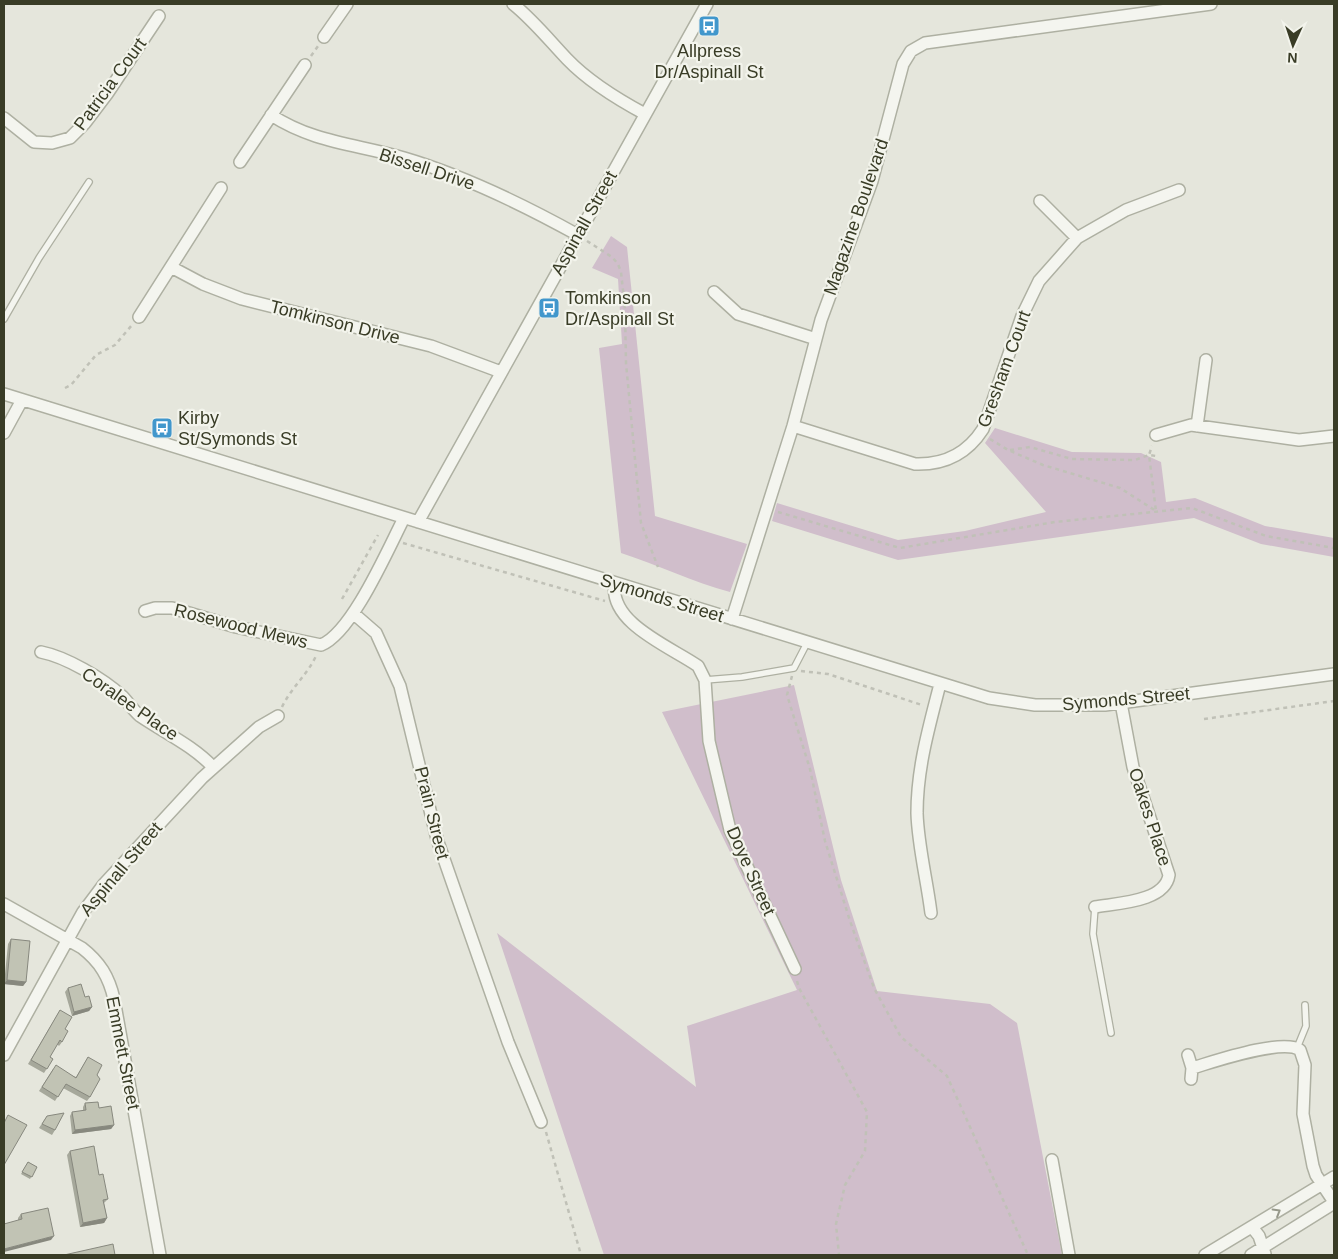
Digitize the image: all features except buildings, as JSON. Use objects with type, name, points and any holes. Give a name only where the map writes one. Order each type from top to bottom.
[{"type":"street","points":[[324,37],[347,4]]},
{"type":"street","points":[[513,4],[536,24],[578,70],[645,114]]},
{"type":"street","name":"Aspinall Street","points":[[418,522],[707,4]]},
{"type":"street","name":"Magazine Boulevard","points":[[732,620],[793,426],[831,291],[872,181],[900,72],[911,51],[925,43],[1211,4]]},
{"type":"street","name":"Patricia Court","points":[[4,118],[34,142],[52,143],[70,138],[85,123],[107,94],[158,16]]},
{"type":"street","points":[[240,162],[305,65]]},
{"type":"street","name":"Bissell Drive","points":[[271,115],[300,132],[402,157],[470,182],[527,207],[578,235]]},
{"type":"street","points":[[139,317],[221,188]]},
{"type":"street","name":"Gresham Court","points":[[793,426],[900,460],[930,464],[957,456],[977,439],[983,429],[1022,316],[1039,281],[1077,238],[1126,210],[1179,190]]},
{"type":"street","points":[[1040,201],[1077,238]]},
{"type":"street","name":"Tomkinson Drive","points":[[171,267],[203,284],[242,299],[431,346],[501,372]]},
{"type":"street","points":[[714,292],[738,314],[816,339]]},
{"type":"street","points":[[1197,426],[1206,360]]},
{"type":"street","name":"Symonds Street","points":[[4,394],[989,698],[1035,705],[1086,706],[1121,703],[1334,674]]},
{"type":"street","points":[[4,433],[22,400]]},
{"type":"street","points":[[1156,435],[1191,425],[1299,440],[1334,436]]},
{"type":"street","points":[[353,613],[404,518]]},
{"type":"street","points":[[615,583],[614,593],[617,605],[625,616],[645,633],[698,666],[705,680]]},
{"type":"street","name":"Rosewood Mews","points":[[145,611],[155,608],[172,608],[236,627],[321,645],[336,636],[353,613]]},
{"type":"street","name":"Prain Street","points":[[353,613],[376,633],[400,686],[437,839],[508,1042],[541,1122]]},
{"type":"street","name":"Coralee Place","points":[[41,652],[63,658],[108,686],[123,697],[138,714],[196,750],[213,767]]},
{"type":"street","name":"Doye Street","points":[[705,680],[709,740],[730,830],[794,969]]},
{"type":"street","points":[[931,913],[917,815],[918,787],[926,736],[940,684]]},
{"type":"street","name":"Oakes Place","points":[[1095,907],[1158,894],[1166,886],[1169,875],[1133,767],[1121,703]]},
{"type":"street","name":"Aspinall Street","points":[[4,1055],[83,912],[104,884],[213,767],[259,727],[278,716]]},
{"type":"street","name":"Emmett Street","points":[[4,904],[68,940],[92,956],[107,977],[112,989],[160,1255]]},
{"type":"street","points":[[1188,1055],[1192,1073],[1260,1049],[1297,1048],[1303,1054],[1305,1065],[1304,1114],[1314,1166],[1322,1185],[1334,1203],[1265,1251],[1251,1255]]},
{"type":"street","points":[[1052,1160],[1069,1255]]},
{"type":"street","points":[[1205,1255],[1334,1177]]},
{"type":"street","points":[[1252,1227],[1265,1251]]},
{"type":"lane","points":[[4,319],[39,258],[45,252],[73,204],[89,182]]},
{"type":"lane","points":[[705,680],[794,668],[807,643]]},
{"type":"lane","points":[[1095,907],[1093,934],[1111,1033]]},
{"type":"lane","points":[[1297,1048],[1306,1026],[1305,1005]]},
{"type":"path","points":[[305,65],[324,37]]},
{"type":"path","points":[[578,235],[612,257],[618,264],[621,272],[625,309],[626,363],[641,524],[658,567]]},
{"type":"path","points":[[65,388],[71,385],[96,355],[115,345],[139,317]]},
{"type":"path","points":[[983,429],[991,439],[1008,450],[1042,465],[1120,488],[1156,512]]},
{"type":"path","points":[[1156,435],[1149,455],[1156,512]]},
{"type":"path","points":[[1008,450],[1030,447],[1072,458],[1135,460],[1149,455],[1156,456]]},
{"type":"path","points":[[767,509],[900,548],[1055,522],[1192,508],[1266,536],[1334,548]]},
{"type":"path","points":[[342,599],[378,536]]},
{"type":"path","points":[[399,542],[617,605]]},
{"type":"path","points":[[278,716],[292,690],[311,668],[321,645]]},
{"type":"path","points":[[924,705],[828,674],[805,672],[794,668],[788,696],[810,769],[825,841],[850,921],[874,988],[901,1037],[947,1076],[1028,1255]]},
{"type":"path","points":[[1204,719],[1334,701]]},
{"type":"path","points":[[794,969],[799,988],[867,1112],[865,1151],[845,1185],[836,1224],[839,1255]]},
{"type":"path","points":[[541,1122],[544,1125],[581,1255]]},
{"type":"shaded area","points":[[611,236],[627,247],[655,516],[747,544],[730,592],[621,553],[599,348],[622,344],[618,279],[592,268]]},
{"type":"shaded area","points":[[995,428],[1072,452],[1141,453],[1161,462],[1166,502],[1195,498],[1265,526],[1334,538],[1334,557],[1261,544],[1194,518],[898,560],[772,521],[777,503],[898,540],[965,531],[1046,512],[985,443]]},
{"type":"shaded area","points":[[794,685],[841,880],[877,991],[990,1004],[1017,1023],[1062,1255],[604,1255],[497,933],[696,1087],[687,1026],[797,990],[662,712]]},
{"type":"place","name":"Allpress Dr/Aspinall St","points":[[709,26]]},
{"type":"place","name":"Tomkinson Dr/Aspinall St","points":[[549,308]]},
{"type":"place","name":"Kirby St/Symonds St","points":[[162,428]]}]
